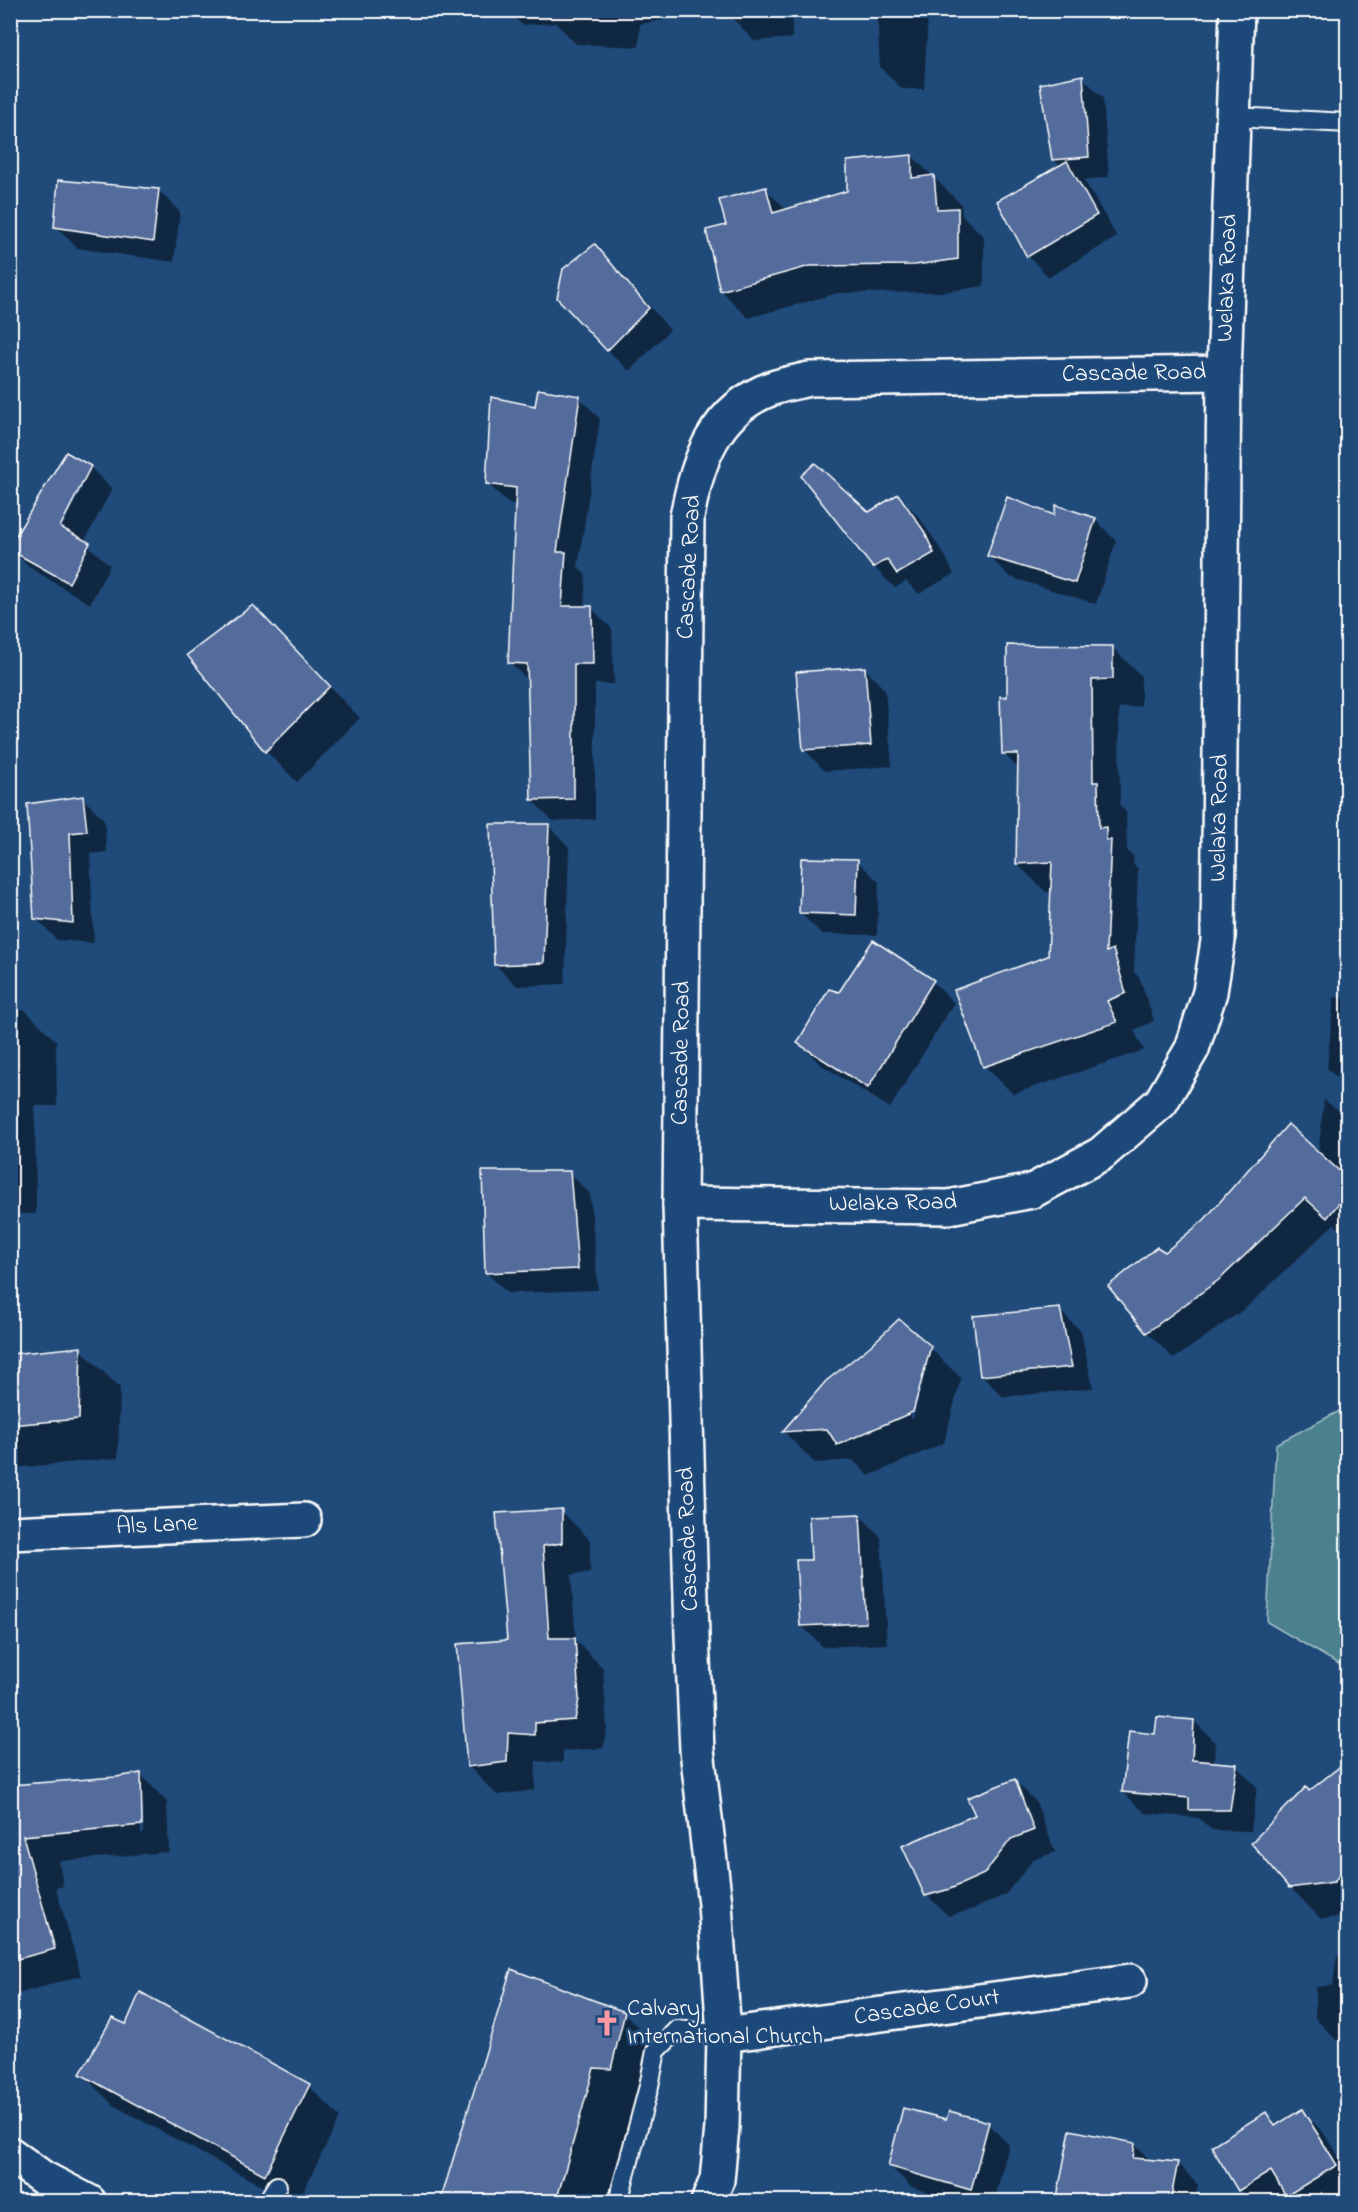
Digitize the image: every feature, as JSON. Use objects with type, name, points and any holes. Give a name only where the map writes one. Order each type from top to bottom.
[{"type":"street","name":"Welaka Road","points":[[680,1204],[949,1207],[1032,1191],[1101,1154],[1161,1102],[1192,1048],[1210,992],[1218,941],[1224,373],[1237,10]]},
{"type":"street","name":"Cascade Road","points":[[708,2202],[717,2180],[722,2127],[724,2035],[715,1904],[697,1750],[680,1204],[687,517],[694,481],[708,443],[736,409],[771,389],[809,379],[1224,373]]},
{"type":"street","name":"Als Lane","points":[[10,1533],[304,1520]]},
{"type":"street","name":"Cascade Court","points":[[724,2035],[1130,1981]]},
{"type":"street","points":[[10,2154],[43,2178],[89,2202]]},
{"type":"lane","points":[[1234,117],[1347,123]]},
{"type":"lane","points":[[618,2202],[656,2051],[677,2030],[724,2035]]},
{"type":"green space","points":[[1347,1407],[1347,1669],[1267,1622],[1276,1444]]},
{"type":"building","points":[[1083,75],[1089,157],[1052,160],[1040,84]]},
{"type":"building","points":[[912,155],[912,178],[934,175],[937,209],[958,208],[958,259],[915,265],[810,266],[720,291],[706,230],[726,225],[719,200],[766,187],[773,213],[847,191],[847,161]]},
{"type":"building","points":[[1067,161],[1097,215],[1027,257],[997,201]]},
{"type":"building","points":[[58,180],[159,189],[153,242],[54,227]]},
{"type":"building","points":[[595,244],[649,308],[607,351],[557,298],[563,269]]},
{"type":"building","points":[[538,389],[580,396],[557,552],[566,552],[562,606],[592,606],[593,664],[574,664],[574,799],[531,800],[527,664],[508,663],[516,488],[486,484],[491,397],[535,406]]},
{"type":"building","points":[[66,452],[91,466],[60,527],[90,543],[69,583],[10,550],[10,545]]},
{"type":"building","points":[[815,463],[869,512],[898,494],[924,531],[934,553],[897,574],[887,559],[873,568],[801,476]]},
{"type":"building","points":[[1007,497],[1054,515],[1056,505],[1096,518],[1075,583],[987,556]]},
{"type":"building","points":[[253,605],[330,686],[265,752],[187,655]]},
{"type":"building","points":[[1007,645],[1113,646],[1113,679],[1092,680],[1093,782],[1098,782],[1099,828],[1106,827],[1106,840],[1111,840],[1106,952],[1113,949],[1126,993],[1107,1001],[1117,1022],[983,1067],[954,990],[1048,956],[1052,862],[1016,864],[1018,754],[1002,754],[1000,696],[1007,697]]},
{"type":"building","points":[[865,667],[871,745],[803,750],[796,672]]},
{"type":"building","points":[[83,796],[87,831],[70,833],[73,923],[34,919],[27,804]]},
{"type":"building","points":[[490,824],[549,824],[544,963],[494,965]]},
{"type":"building","points":[[801,858],[858,859],[856,915],[799,913]]},
{"type":"building","points":[[873,940],[934,980],[868,1088],[797,1043],[829,989],[839,992]]},
{"type":"building","points":[[1288,1124],[1347,1178],[1347,1193],[1327,1218],[1305,1198],[1220,1279],[1146,1333],[1108,1286],[1157,1247],[1165,1252],[1204,1220]]},
{"type":"building","points":[[482,1171],[570,1171],[578,1269],[485,1273]]},
{"type":"building","points":[[1060,1308],[1072,1367],[980,1376],[973,1316]]},
{"type":"building","points":[[899,1319],[931,1346],[913,1412],[837,1445],[827,1429],[782,1432],[826,1381],[869,1347]]},
{"type":"building","points":[[81,1347],[79,1419],[10,1425],[10,1354]]},
{"type":"building","points":[[562,1509],[562,1543],[543,1546],[549,1638],[575,1638],[579,1699],[575,1720],[535,1723],[535,1735],[508,1733],[507,1762],[467,1767],[457,1644],[507,1640],[496,1513]]},
{"type":"building","points":[[860,1514],[866,1623],[800,1626],[796,1560],[811,1560],[809,1516]]},
{"type":"building","points":[[1157,1717],[1194,1720],[1192,1760],[1237,1764],[1230,1810],[1189,1810],[1189,1798],[1122,1792],[1129,1731],[1155,1734]]},
{"type":"building","points":[[1347,1761],[1347,1865],[1334,1882],[1289,1888],[1251,1843],[1306,1787],[1309,1791]]},
{"type":"building","points":[[141,1773],[142,1825],[23,1836],[55,1949],[10,1961],[10,1785]]},
{"type":"building","points":[[1015,1779],[1034,1830],[1011,1839],[984,1874],[950,1889],[925,1896],[902,1846],[975,1815],[967,1798]]},
{"type":"building","points":[[511,1969],[625,2012],[611,2069],[594,2068],[556,2202],[440,2202]]},
{"type":"building","points":[[140,1992],[310,2084],[265,2175],[80,2074],[112,2018],[126,2024]]},
{"type":"building","points":[[903,2108],[946,2119],[949,2111],[989,2122],[971,2190],[888,2166]]},
{"type":"building","points":[[1302,2109],[1337,2165],[1286,2196],[1271,2171],[1238,2191],[1211,2146],[1266,2112],[1275,2126]]},
{"type":"building","points":[[1070,2130],[1135,2143],[1133,2158],[1178,2162],[1170,2202],[1056,2202]]},
{"type":"place","name":"Calvary International Church","points":[[607,2023]]}]
